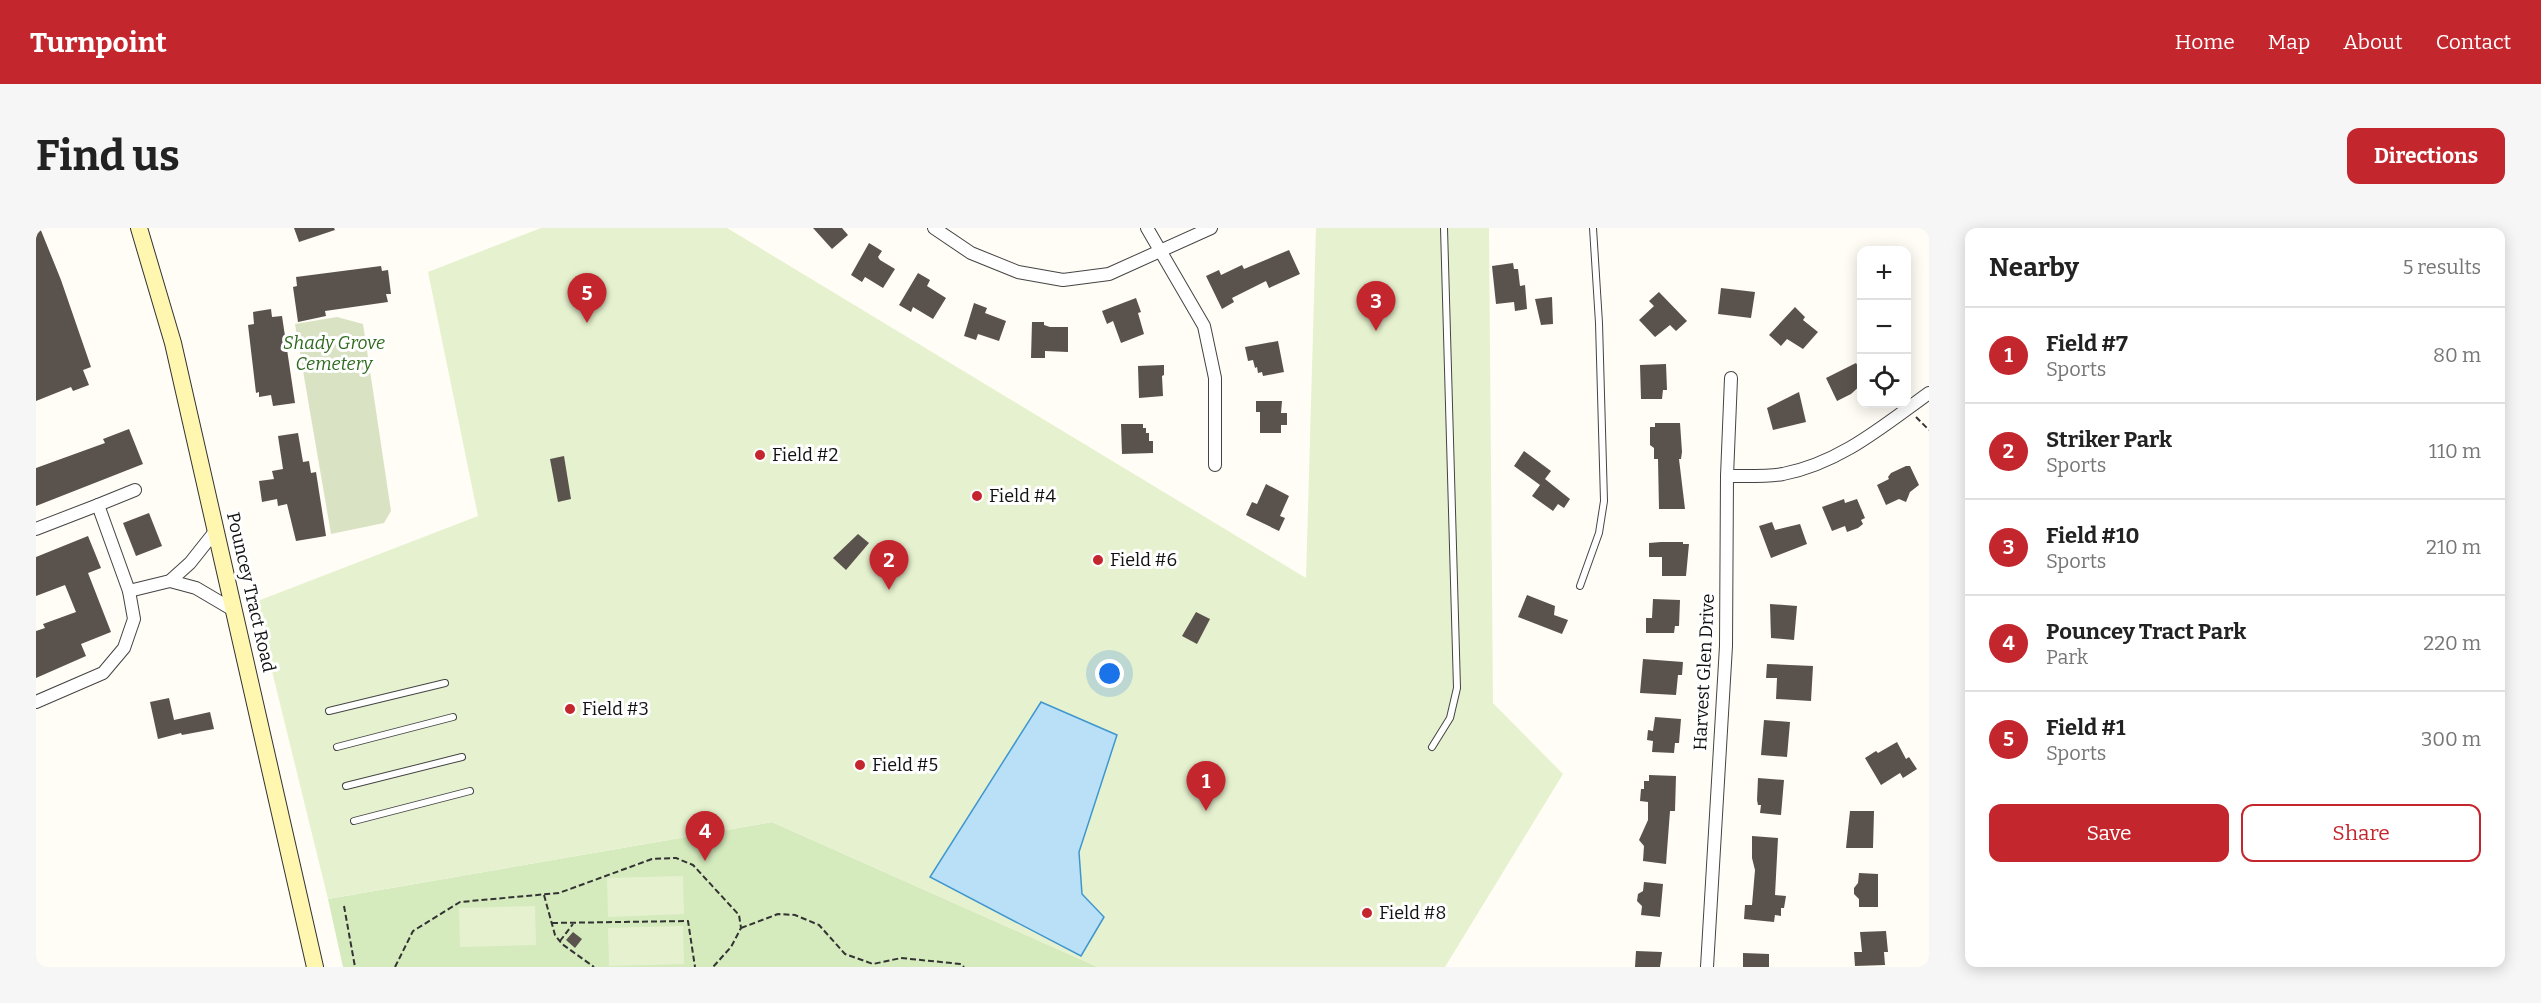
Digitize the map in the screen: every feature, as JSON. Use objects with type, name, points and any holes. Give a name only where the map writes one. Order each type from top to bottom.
[{"type":"main road","name":"Pouncey Tract Road","points":[[139,228],[173,343],[315,967]]},
{"type":"street","points":[[934,228],[971,253],[1018,272],[1064,280],[1109,274],[1211,228]]},
{"type":"street","points":[[1147,228],[1204,326],[1215,378],[1215,465]]},
{"type":"street","name":"Harvest Glen Drive","points":[[1707,967],[1726,646],[1727,476],[1731,378]]},
{"type":"street","points":[[1911,406],[1929,393]]},
{"type":"street","points":[[1727,476],[1781,474],[1827,461],[1849,450],[1909,408]]},
{"type":"street","points":[[36,529],[135,490]]},
{"type":"street","points":[[36,702],[103,673],[124,648],[134,619],[129,591],[98,505]]},
{"type":"street","points":[[129,591],[170,581],[190,563],[217,529]]},
{"type":"street","points":[[170,581],[196,588],[235,611]]},
{"type":"lane","points":[[1432,747],[1450,718],[1457,688],[1444,228]]},
{"type":"lane","points":[[1580,586],[1599,533],[1604,501],[1599,323],[1593,228]]},
{"type":"lane","points":[[329,711],[446,683]]},
{"type":"lane","points":[[337,747],[453,717]]},
{"type":"lane","points":[[346,786],[462,757]]},
{"type":"lane","points":[[354,821],[470,791]]},
{"type":"path","points":[[1909,408],[1929,430]]},
{"type":"path","points":[[395,967],[413,931],[460,902],[560,893],[652,859],[676,858],[693,865],[739,915],[741,928],[731,947],[713,967]]},
{"type":"path","points":[[544,895],[555,935],[594,967]]},
{"type":"path","points":[[344,906],[355,967]]},
{"type":"path","points":[[741,928],[778,914],[795,915],[819,926],[845,954],[873,964],[901,958],[961,964],[964,967]]},
{"type":"path","points":[[552,923],[688,921],[694,967]]},
{"type":"path","points":[[560,941],[574,923]]},
{"type":"green space","points":[[541,228],[727,228],[1306,578],[1316,228],[1489,228],[1493,703],[1563,774],[1445,967],[1098,967],[772,822],[328,899],[255,602],[478,516],[428,272]]},
{"type":"green space","name":"Shady Grove Cemetery","points":[[337,317],[363,324],[391,511],[384,523],[331,534],[295,324]]},
{"type":"green space","points":[[772,822],[1098,967],[343,967],[328,899]]},
{"type":"green space","points":[[683,876],[684,914],[608,917],[607,878]]},
{"type":"green space","points":[[535,906],[536,945],[460,947],[459,908]]},
{"type":"green space","points":[[683,926],[684,964],[609,966],[608,928]]},
{"type":"water","points":[[1041,702],[1117,735],[1079,852],[1082,894],[1104,917],[1081,956],[930,877]]},
{"type":"building","points":[[36,228],[40,228],[61,280],[91,367],[83,370],[89,385],[73,391],[71,387],[36,401]]},
{"type":"building","points":[[294,228],[334,228],[335,230],[299,242]]},
{"type":"building","points":[[813,228],[842,228],[848,235],[832,249]]},
{"type":"building","points":[[869,243],[882,251],[878,257],[880,260],[895,269],[883,288],[865,277],[862,282],[851,275]]},
{"type":"building","points":[[1289,250],[1300,274],[1269,288],[1266,281],[1232,298],[1234,302],[1222,309],[1206,276],[1219,270],[1221,275],[1242,265],[1244,269]]},
{"type":"building","points":[[1513,263],[1514,269],[1518,269],[1520,286],[1525,285],[1527,309],[1515,311],[1514,302],[1496,304],[1492,266]]},
{"type":"building","points":[[381,266],[382,271],[388,270],[391,294],[386,294],[388,302],[325,311],[326,316],[298,322],[293,287],[297,286],[296,277]]},
{"type":"building","points":[[918,273],[930,280],[927,286],[946,298],[933,319],[913,307],[911,312],[899,305]]},
{"type":"building","points":[[1721,288],[1755,292],[1751,318],[1718,314]]},
{"type":"building","points":[[1659,292],[1687,321],[1676,331],[1670,325],[1655,337],[1639,320],[1654,306],[1649,301]]},
{"type":"building","points":[[1552,297],[1553,324],[1541,325],[1535,299]]},
{"type":"building","points":[[1136,298],[1141,312],[1138,313],[1144,334],[1121,343],[1113,321],[1107,324],[1102,311]]},
{"type":"building","points":[[974,303],[987,308],[985,313],[1006,321],[999,341],[978,334],[976,340],[964,336]]},
{"type":"building","points":[[1795,307],[1805,317],[1803,320],[1818,332],[1803,349],[1787,339],[1781,346],[1769,335]]},
{"type":"building","points":[[271,309],[272,317],[282,316],[295,403],[273,406],[271,395],[259,397],[259,392],[256,393],[248,325],[254,324],[253,312]]},
{"type":"building","points":[[1032,322],[1044,322],[1044,325],[1050,327],[1068,327],[1068,352],[1045,351],[1045,358],[1031,358]]},
{"type":"building","points":[[1278,341],[1284,372],[1263,376],[1262,372],[1258,373],[1253,360],[1248,361],[1245,347]]},
{"type":"building","points":[[1856,363],[1857,365],[1857,389],[1837,401],[1826,378]]},
{"type":"building","points":[[1666,364],[1667,390],[1663,390],[1662,399],[1641,399],[1640,365]]},
{"type":"building","points":[[1164,365],[1163,396],[1139,398],[1138,366]]},
{"type":"building","points":[[1799,392],[1806,422],[1773,430],[1767,408]]},
{"type":"building","points":[[1256,401],[1282,401],[1281,413],[1287,413],[1287,425],[1281,425],[1281,433],[1260,433],[1260,412],[1256,412]]},
{"type":"building","points":[[1655,423],[1680,423],[1682,452],[1681,459],[1679,459],[1685,509],[1659,509],[1658,459],[1654,459],[1654,448],[1650,445],[1650,427],[1655,427]]},
{"type":"building","points":[[1121,424],[1143,424],[1146,433],[1149,433],[1149,441],[1153,441],[1153,453],[1122,454]]},
{"type":"building","points":[[129,429],[143,464],[36,506],[36,468],[105,443],[103,439]]},
{"type":"building","points":[[298,433],[303,462],[309,461],[311,473],[316,472],[326,536],[296,541],[287,504],[278,506],[277,499],[262,502],[259,481],[274,479],[272,471],[283,469],[278,436]]},
{"type":"building","points":[[1524,451],[1551,471],[1545,479],[1570,499],[1564,508],[1558,504],[1553,511],[1532,496],[1540,485],[1514,466]]},
{"type":"building","points":[[564,456],[571,499],[558,502],[550,459]]},
{"type":"building","points":[[1910,466],[1919,485],[1910,492],[1906,502],[1899,499],[1886,505],[1877,485],[1889,479],[1891,473]]},
{"type":"building","points":[[1266,484],[1289,496],[1280,516],[1285,518],[1279,531],[1246,515],[1252,502],[1257,504]]},
{"type":"building","points":[[1844,499],[1845,503],[1857,499],[1865,518],[1861,520],[1863,524],[1847,532],[1845,526],[1832,531],[1822,507]]},
{"type":"building","points":[[149,513],[162,546],[136,556],[123,523]]},
{"type":"building","points":[[1772,522],[1775,530],[1800,524],[1807,544],[1771,558],[1759,526]]},
{"type":"building","points":[[858,534],[869,543],[846,570],[833,558]]},
{"type":"building","points":[[88,536],[101,568],[88,573],[111,632],[81,644],[86,656],[36,678],[36,631],[45,628],[43,624],[76,612],[65,585],[36,596],[36,557]]},
{"type":"building","points":[[1649,543],[1689,544],[1686,576],[1662,576],[1662,557],[1649,557]]},
{"type":"building","points":[[1527,595],[1555,606],[1554,615],[1568,620],[1562,634],[1518,617]]},
{"type":"building","points":[[1653,599],[1680,600],[1679,626],[1675,626],[1674,633],[1646,633],[1646,618],[1652,618]]},
{"type":"building","points":[[1770,604],[1797,606],[1794,640],[1771,638]]},
{"type":"building","points":[[1196,612],[1210,619],[1197,644],[1182,636]]},
{"type":"building","points":[[1643,659],[1683,662],[1682,675],[1678,675],[1676,695],[1640,693]]},
{"type":"building","points":[[1767,664],[1813,666],[1811,701],[1776,699],[1777,678],[1766,678]]},
{"type":"building","points":[[169,698],[174,720],[210,712],[214,729],[182,735],[181,733],[158,739],[150,702]]},
{"type":"building","points":[[1655,717],[1681,719],[1679,743],[1675,743],[1674,753],[1652,752],[1653,741],[1647,740],[1648,730],[1653,731]]},
{"type":"building","points":[[1764,720],[1790,722],[1787,757],[1761,755]]},
{"type":"building","points":[[1897,742],[1906,759],[1909,757],[1917,769],[1903,778],[1900,773],[1881,785],[1865,758]]},
{"type":"building","points":[[1649,775],[1676,776],[1675,811],[1670,811],[1666,864],[1643,861],[1644,846],[1639,840],[1648,820],[1648,802],[1640,801],[1641,789],[1644,789],[1644,781],[1649,781]]},
{"type":"building","points":[[1758,778],[1784,780],[1781,815],[1760,813],[1761,805],[1758,805],[1757,800]]},
{"type":"building","points":[[1850,811],[1874,811],[1873,848],[1846,848]]},
{"type":"building","points":[[1752,836],[1778,838],[1775,895],[1786,896],[1784,908],[1781,908],[1781,916],[1775,915],[1774,922],[1744,919],[1745,905],[1752,905],[1755,870],[1752,858]]},
{"type":"building","points":[[1859,873],[1878,874],[1878,907],[1859,907],[1859,899],[1854,894],[1854,888],[1858,883]]},
{"type":"building","points":[[1644,882],[1663,884],[1660,917],[1641,915],[1642,906],[1637,901],[1638,894],[1643,891]]},
{"type":"building","points":[[1886,931],[1888,952],[1884,952],[1885,965],[1855,966],[1854,952],[1862,952],[1860,932]]},
{"type":"building","points":[[573,932],[582,939],[575,948],[566,940]]},
{"type":"building","points":[[1636,951],[1662,952],[1660,967],[1635,967]]},
{"type":"building","points":[[1743,953],[1769,954],[1769,967],[1743,967]]},
{"type":"place","name":"Field #1","points":[[587,323]]},
{"type":"place","name":"Field #10","points":[[1376,331]]},
{"type":"place","name":"Field #2","points":[[760,455]]},
{"type":"place","name":"Field #4","points":[[977,496]]},
{"type":"place","name":"Field #6","points":[[1098,560]]},
{"type":"place","name":"Striker Park","points":[[889,590]]},
{"type":"place","name":"Field #3","points":[[570,709]]},
{"type":"place","name":"Field #5","points":[[860,765]]},
{"type":"place","name":"Field #7","points":[[1206,811]]},
{"type":"place","name":"Pouncey Tract Park","points":[[705,861]]},
{"type":"place","name":"Field #8","points":[[1367,913]]}]
